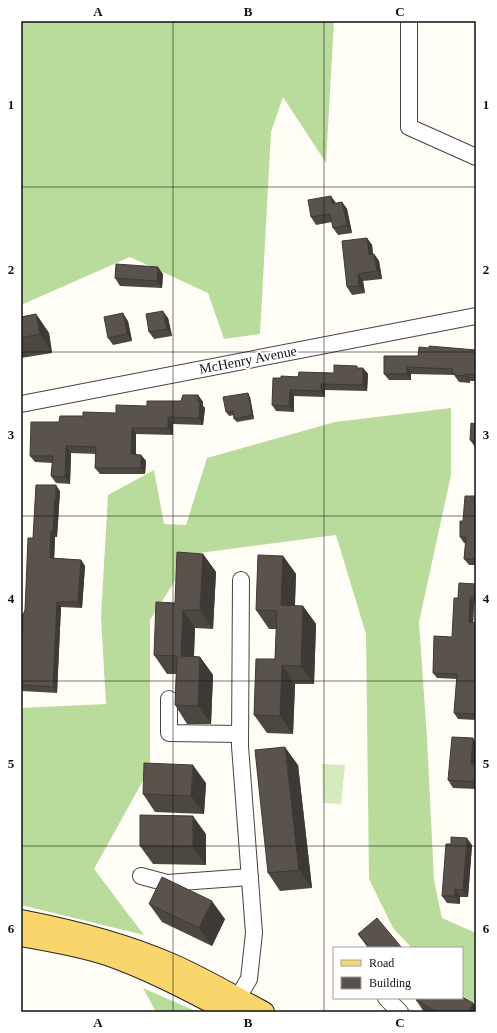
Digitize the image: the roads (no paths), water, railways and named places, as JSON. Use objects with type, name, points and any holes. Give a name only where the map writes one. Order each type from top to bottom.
[{"type":"main road","points":[[21,920],[72,930],[128,947],[173,964],[232,1007]]},
{"type":"main road","points":[[21,936],[64,944],[107,955],[232,1007],[264,1012]]},
{"type":"street","points":[[410,21],[408,127],[476,157]]},
{"type":"street","name":"McHenry Avenue","points":[[21,404],[476,316]]},
{"type":"street","points":[[232,1007],[249,979],[254,933],[240,734],[242,580]]},
{"type":"street","points":[[168,699],[170,733],[240,734]]},
{"type":"street","points":[[141,876],[167,883],[250,877]]},
{"type":"street","points":[[387,999],[400,1012]]}]
